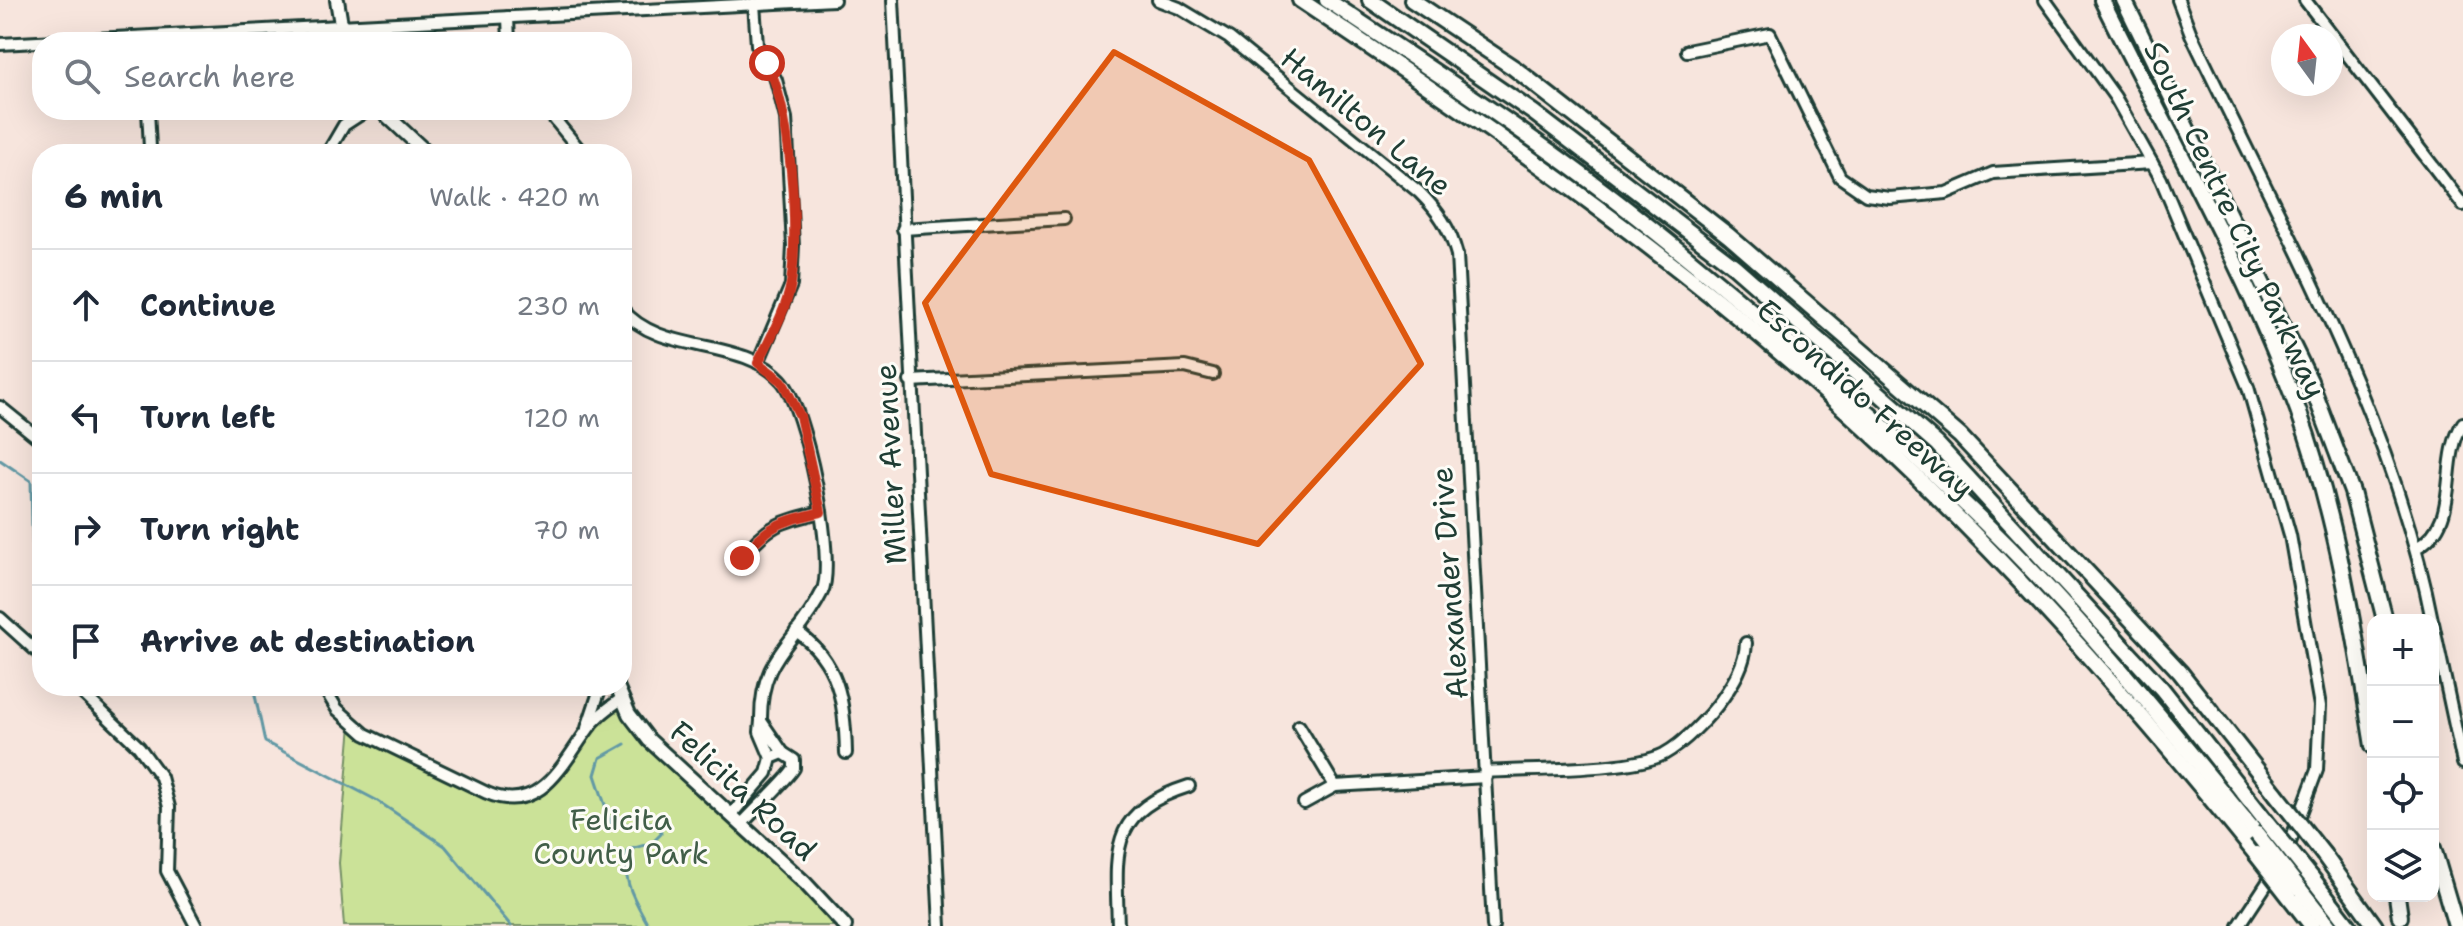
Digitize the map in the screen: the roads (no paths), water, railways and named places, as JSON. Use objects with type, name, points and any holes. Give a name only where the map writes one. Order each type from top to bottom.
[{"type":"highway","name":"Escondido Freeway","points":[[1300,0],[1497,132],[1623,224],[1816,383],[1961,522],[2071,637],[2189,771],[2256,854],[2295,894],[2312,926]]},
{"type":"highway","points":[[1327,0],[1482,103],[1651,227],[1884,426],[2012,551],[2134,686],[2257,834],[2295,894],[2329,926]]},
{"type":"highway","points":[[1370,0],[1534,113],[1723,257],[1937,444],[2162,689],[2349,926]]},
{"type":"highway","name":"Escondido Freeway","points":[[1412,0],[1514,68],[1729,236],[1960,436],[2180,672],[2324,855],[2375,926]]},
{"type":"highway","name":"South Centre City Parkway","points":[[2124,0],[2310,381],[2352,492],[2383,614]]},
{"type":"highway","name":"South Centre City Parkway","points":[[2101,1],[2264,328],[2299,412],[2335,541],[2367,714]]},
{"type":"highway","points":[[2439,868],[2456,926]]},
{"type":"highway","points":[[2398,902],[2400,917]]},
{"type":"main road","points":[[337,0],[342,32]]},
{"type":"main road","points":[[392,120],[417,144]]},
{"type":"main road","name":"Felicita Road","points":[[620,696],[649,740],[845,926]]},
{"type":"street","points":[[249,32],[834,0]]},
{"type":"street","name":"Miller Avenue","points":[[893,0],[940,926]]},
{"type":"street","name":"Hamilton Lane","points":[[1158,0],[1203,21],[1419,192],[1441,217],[1452,238]]},
{"type":"street","name":"South Centre City Parkway","points":[[2045,0],[2115,97],[2152,163],[2204,279],[2259,419],[2290,535],[2320,706],[2317,770],[2285,856],[2239,926]]},
{"type":"street","points":[[2178,0],[2191,34],[2364,398],[2416,548],[2431,614]]},
{"type":"street","points":[[2305,0],[2463,205]]},
{"type":"street","points":[[754,4],[757,45],[776,80],[786,118],[793,246],[791,285],[758,363]]},
{"type":"street","points":[[508,17],[509,32]]},
{"type":"street","points":[[1687,51],[1770,34],[1840,177],[1866,195],[1890,198],[1946,193],[1993,173],[2152,163]]},
{"type":"street","points":[[0,44],[32,43]]},
{"type":"street","points":[[149,120],[150,144]]},
{"type":"street","points":[[333,144],[344,125],[352,120]]},
{"type":"street","points":[[555,120],[575,144]]},
{"type":"street","points":[[903,229],[1064,219]]},
{"type":"street","name":"Alexander Drive","points":[[1452,238],[1457,255],[1470,548],[1493,926]]},
{"type":"street","points":[[632,320],[667,337],[758,363],[782,381],[800,416],[821,512],[828,559],[823,589],[772,661],[760,693],[760,732],[771,758],[767,773],[736,820]]},
{"type":"street","points":[[910,381],[1185,367],[1213,374]]},
{"type":"street","points":[[0,407],[32,433]]},
{"type":"street","points":[[2416,548],[2438,531],[2448,499],[2451,446],[2463,423]]},
{"type":"street","points":[[742,558],[760,532],[789,519],[821,512]]},
{"type":"street","points":[[0,618],[32,647]]},
{"type":"street","points":[[796,631],[814,644],[829,662],[838,689],[846,753]]},
{"type":"street","points":[[1304,803],[1335,786],[1637,762],[1665,753],[1714,711],[1740,667],[1746,643]]},
{"type":"street","points":[[2439,649],[2463,763]]},
{"type":"street","points":[[85,696],[139,747],[161,777],[169,807],[167,871],[196,926]]},
{"type":"street","points":[[329,696],[337,709],[365,734],[497,797],[524,797],[550,783],[587,730],[621,699]]},
{"type":"street","points":[[587,730],[598,696]]},
{"type":"street","points":[[736,820],[790,775],[794,760],[783,753],[761,721]]},
{"type":"street","points":[[1299,726],[1335,786]]},
{"type":"street","points":[[771,758],[783,753]]},
{"type":"street","points":[[1118,926],[1117,876],[1122,832],[1138,810],[1160,795],[1189,786]]},
{"type":"waterway","points":[[0,460],[31,481],[32,524]]},
{"type":"waterway","points":[[255,696],[265,742],[376,800],[445,846],[511,926]]},
{"type":"waterway","points":[[625,744],[600,758],[595,775],[611,823],[648,822],[660,825],[661,834],[652,843],[628,850],[626,861],[631,890],[649,926]]},
{"type":"park label","name":"Felicita County Park","points":[[621,837]]}]
